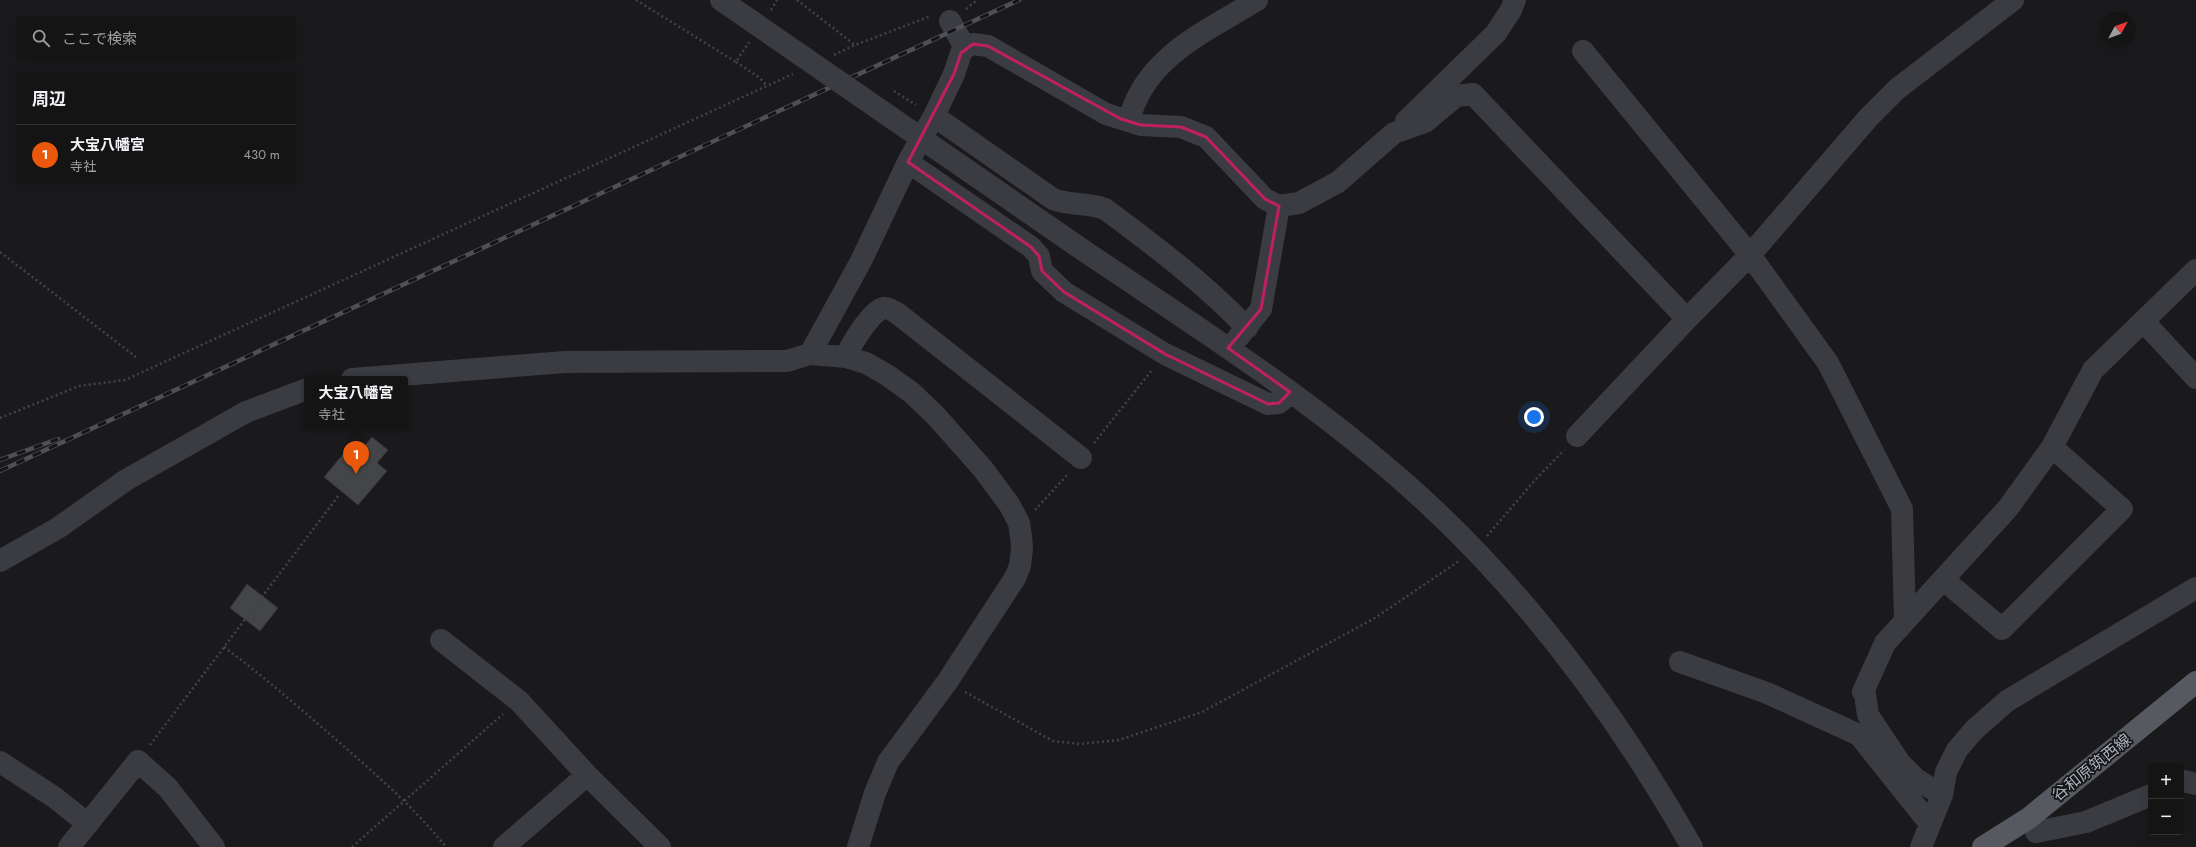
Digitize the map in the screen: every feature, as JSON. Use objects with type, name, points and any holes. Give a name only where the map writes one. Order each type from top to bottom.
[{"type":"main road","name":"谷和原筑西線","points":[[1983,847],[2036,832],[2196,682]]},
{"type":"street","points":[[721,0],[1077,246],[1228,348],[1342,431],[1416,493],[1475,550],[1528,610],[1610,715],[1664,798],[1692,847]]},
{"type":"street","points":[[1129,122],[1136,99],[1165,59],[1258,0]]},
{"type":"street","points":[[810,354],[861,261],[908,162],[934,116],[954,74],[960,53],[965,48],[973,44],[988,46],[1106,114],[1141,125],[1181,127],[1206,137],[1265,199],[1279,206],[1299,203],[1338,182],[1394,133],[1496,33],[1511,10],[1515,0]]},
{"type":"street","points":[[1577,436],[1687,319],[1750,255],[1869,117],[1897,89],[1989,7],[2014,0]]},
{"type":"street","points":[[942,18],[965,48]]},
{"type":"street","points":[[1583,51],[1750,255],[1828,363],[1902,509],[1905,620]]},
{"type":"street","points":[[1453,74],[1687,319]]},
{"type":"street","points":[[1394,133],[1425,122],[1456,96],[1473,94]]},
{"type":"street","points":[[934,116],[1053,199],[1066,204],[1095,205],[1105,209],[1173,260],[1228,308],[1247,328]]},
{"type":"street","points":[[908,162],[1031,247],[1039,256],[1042,271],[1064,292],[1165,354],[1268,404],[1282,402],[1290,392]]},
{"type":"street","points":[[1228,348],[1247,328],[1261,309],[1279,206]]},
{"type":"street","points":[[1942,795],[1916,778],[1900,763],[1868,715],[1865,694],[1863,692],[1885,643],[2008,508],[2052,448],[2093,370],[2196,270]]},
{"type":"street","points":[[846,357],[856,336],[878,310],[887,308],[910,322],[1081,458]]},
{"type":"street","points":[[2144,322],[2196,378]]},
{"type":"street","points":[[390,376],[565,362],[787,361],[810,354],[846,357],[866,363],[887,375],[912,393],[936,416],[983,469],[1009,504],[1019,523],[1022,549],[1020,566],[1015,578],[947,682],[888,762],[875,793],[858,847]]},
{"type":"street","points":[[0,561],[58,528],[126,480],[246,412],[297,391],[304,390]]},
{"type":"street","points":[[1944,580],[2002,629],[2122,509],[2052,448]]},
{"type":"street","points":[[1921,847],[1942,795],[1946,772],[1957,750],[1974,730],[2007,701],[2196,588]]},
{"type":"street","points":[[441,640],[517,699],[587,775],[660,847]]},
{"type":"street","points":[[1680,662],[1767,693],[1858,735],[1930,824]]},
{"type":"street","points":[[69,847],[138,761],[168,788],[214,847]]},
{"type":"street","points":[[0,762],[54,797],[88,824]]},
{"type":"street","points":[[504,847],[587,775]]},
{"type":"street","points":[[2184,781],[2196,784]]},
{"type":"street","points":[[2036,832],[2086,822],[2148,796]]},
{"type":"path","points":[[636,0],[736,62],[760,78],[767,86]]},
{"type":"path","points":[[769,12],[777,0]]},
{"type":"path","points":[[797,0],[856,45]]},
{"type":"path","points":[[828,58],[856,45],[942,18]]},
{"type":"path","points":[[736,62],[753,37]]},
{"type":"path","points":[[0,418],[79,386],[125,380],[312,293],[794,74]]},
{"type":"path","points":[[894,91],[934,116]]},
{"type":"path","points":[[0,252],[136,357]]},
{"type":"path","points":[[1019,523],[1047,498],[1165,354]]},
{"type":"path","points":[[947,682],[1053,741],[1080,744],[1119,740],[1202,712],[1376,618],[1475,550],[1534,480],[1577,436]]},
{"type":"path","points":[[138,761],[339,495]]},
{"type":"path","points":[[224,647],[302,710],[405,802],[446,847]]},
{"type":"path","points":[[352,847],[474,741],[517,699]]},
{"type":"highlighted area","points":[[973,44],[988,46],[1121,119],[1141,125],[1181,127],[1206,137],[1265,199],[1279,206],[1261,309],[1228,348],[1290,392],[1279,403],[1268,404],[1165,354],[1064,292],[1042,271],[1039,256],[1031,247],[908,162],[954,74],[961,53]]},
{"type":"building","points":[[372,437],[388,450],[377,463],[387,471],[358,505],[324,477],[354,441],[363,448]]},
{"type":"building","points":[[247,584],[278,608],[260,631],[230,608]]},
{"type":"railway","points":[[0,471],[1019,0]]},
{"type":"railway","points":[[0,460],[58,439]]},
{"type":"place","name":"大宝八幡宮","points":[[356,474]]}]
